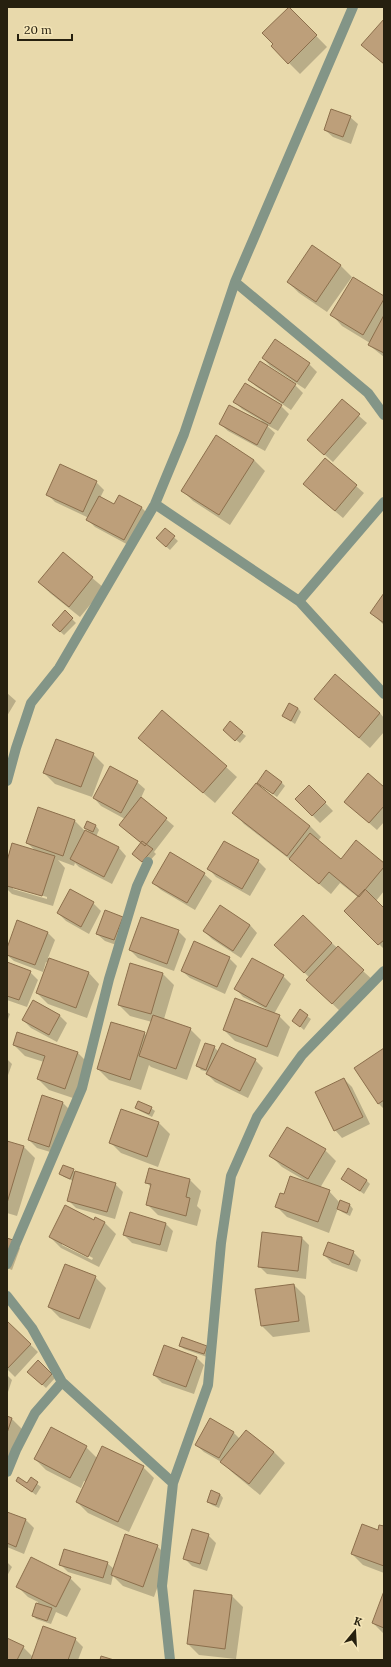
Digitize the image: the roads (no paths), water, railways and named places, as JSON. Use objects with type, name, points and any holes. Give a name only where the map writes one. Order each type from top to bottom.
[{"type":"street","points":[[7,781],[31,702],[59,668],[155,504],[184,434],[235,282],[353,7]]},
{"type":"street","points":[[235,282],[368,393],[384,415]]},
{"type":"street","points":[[299,601],[384,502]]},
{"type":"street","points":[[155,504],[299,601],[384,694]]},
{"type":"street","points":[[7,1264],[82,1088],[112,972],[137,886],[148,862]]},
{"type":"street","points":[[170,1660],[162,1586],[173,1483],[208,1384],[221,1243],[231,1176],[257,1117],[302,1055],[384,971]]},
{"type":"street","points":[[7,1296],[32,1328],[62,1382],[173,1483]]},
{"type":"street","points":[[7,1472],[16,1450],[35,1413],[62,1382]]}]
